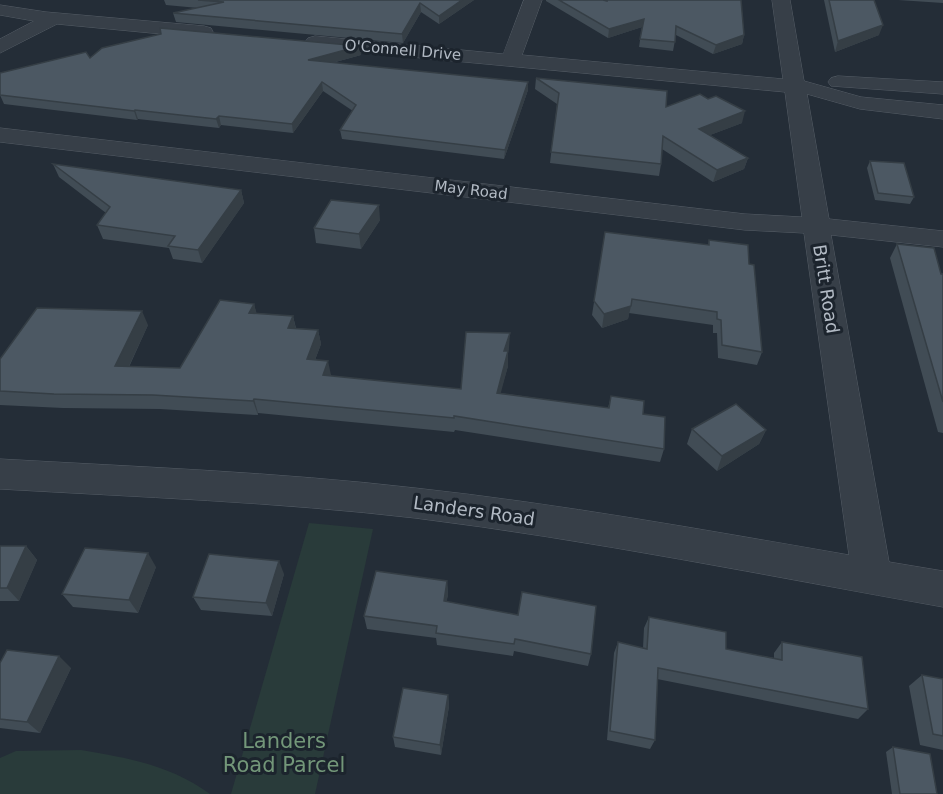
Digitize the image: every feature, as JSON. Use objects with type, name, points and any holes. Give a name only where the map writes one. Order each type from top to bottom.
[{"type":"street","points":[[510,60],[533,0]]},
{"type":"street","name":"Britt Road","points":[[781,0],[801,87],[817,226],[872,577]]},
{"type":"street","points":[[0,10],[53,18],[224,34]]},
{"type":"street","points":[[0,46],[53,18]]},
{"type":"street","name":"O'Connell Drive","points":[[295,40],[801,87],[860,103],[943,112]]},
{"type":"street","name":"O'Connell Drive","points":[[801,87],[854,81],[943,88]]},
{"type":"street","name":"May Road","points":[[0,135],[745,222],[817,226],[943,239]]},
{"type":"street","name":"Landers Road","points":[[0,474],[290,490],[416,503],[545,520],[943,589]]},
{"type":"green space","name":"Landers Road Parcel","points":[[309,523],[373,529],[315,794],[231,794]]},
{"type":"green space","points":[[81,750],[164,769],[210,794],[0,794],[0,758],[16,751]]},
{"type":"building","points":[[198,0],[462,0],[439,16],[420,3],[402,34],[173,13],[224,2]]},
{"type":"building","points":[[559,0],[741,0],[744,35],[716,45],[676,26],[675,42],[640,39],[644,19],[609,29]]},
{"type":"building","points":[[829,0],[874,0],[883,25],[838,41]]},
{"type":"building","points":[[160,28],[360,46],[308,60],[528,82],[505,150],[340,130],[356,105],[322,82],[292,124],[219,116],[216,119],[134,111],[0,95],[0,73],[86,52],[90,58],[102,48],[161,34]]},
{"type":"building","points":[[536,78],[667,91],[666,107],[700,94],[708,99],[716,96],[745,111],[699,129],[748,158],[717,170],[663,136],[661,164],[551,152],[559,93]]},
{"type":"building","points":[[870,161],[904,163],[914,197],[878,193]]},
{"type":"building","points":[[53,164],[241,190],[198,250],[168,246],[175,236],[97,225],[110,207]]},
{"type":"building","points":[[331,200],[379,205],[359,234],[314,228]]},
{"type":"building","points":[[605,232],[709,245],[709,240],[748,245],[749,264],[754,265],[762,352],[722,345],[721,320],[717,319],[717,312],[632,299],[631,306],[604,314],[594,301]]},
{"type":"building","points":[[897,244],[934,248],[941,274],[943,274],[943,402]]},
{"type":"building","points":[[220,300],[254,304],[249,313],[293,316],[288,328],[318,330],[307,359],[328,361],[323,375],[461,389],[466,332],[510,333],[504,351],[508,351],[497,393],[609,408],[611,396],[644,401],[643,414],[665,417],[664,449],[454,416],[454,418],[254,399],[253,401],[153,395],[0,391],[0,359],[37,308],[142,311],[115,366],[180,368]]},
{"type":"building","points":[[736,404],[766,430],[722,456],[692,429]]},
{"type":"building","points":[[0,546],[26,546],[7,588],[0,588]]},
{"type":"building","points":[[85,548],[148,553],[129,600],[62,594]]},
{"type":"building","points":[[209,554],[279,561],[266,603],[193,597]]},
{"type":"building","points":[[376,571],[447,581],[444,601],[518,615],[522,592],[596,606],[591,654],[515,639],[514,644],[436,633],[437,626],[364,616]]},
{"type":"building","points":[[649,617],[726,632],[726,649],[782,660],[782,642],[862,657],[868,709],[658,668],[655,740],[610,731],[618,642],[647,649]]},
{"type":"building","points":[[7,650],[59,656],[27,722],[0,719],[0,663]]},
{"type":"building","points":[[922,675],[943,679],[943,736],[933,734]]},
{"type":"building","points":[[403,688],[448,695],[440,745],[393,737]]},
{"type":"building","points":[[893,747],[930,754],[937,794],[900,794]]}]
